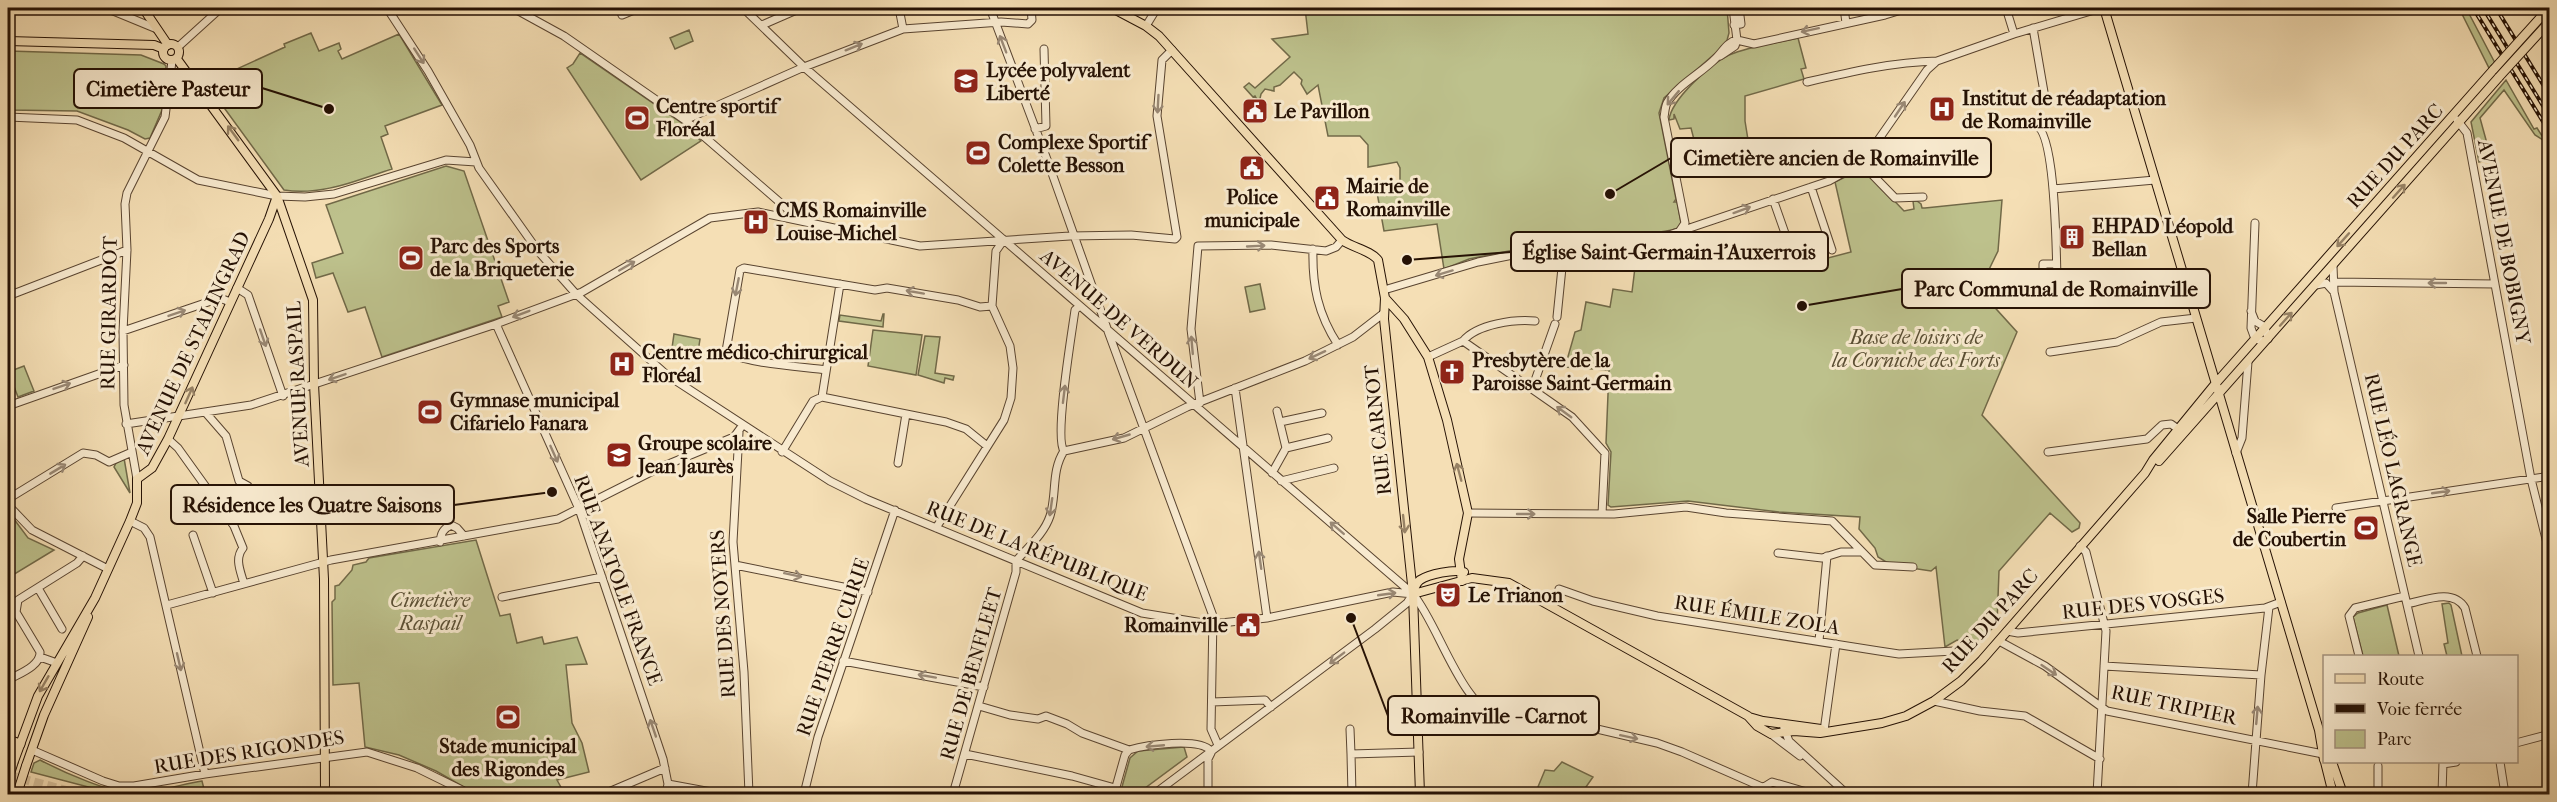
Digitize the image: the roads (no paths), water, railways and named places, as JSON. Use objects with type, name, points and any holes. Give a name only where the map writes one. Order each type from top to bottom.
[{"type":"highway","points":[[8,740],[20,744]]},
{"type":"main road","name":"AVENUE RASPAIL","points":[[142,8],[158,29],[166,47],[165,58],[175,60],[277,196],[312,295],[323,563],[325,795]]},
{"type":"main road","points":[[1112,8],[1146,26],[1172,50],[1342,240]]},
{"type":"main road","points":[[2102,8],[2282,602],[2319,730],[2323,752]]},
{"type":"main road","name":"RUE DU PARC","points":[[2145,473],[2156,465],[2461,123],[2469,106],[2549,8]]},
{"type":"main road","name":"RUE DU PARC","points":[[1771,734],[1784,729],[1820,728],[1824,731],[1865,728],[1906,716],[1934,701],[1969,674],[2145,473],[2178,429],[2255,339],[2262,325],[2453,116],[2469,106],[2550,21]]},
{"type":"main road","points":[[8,41],[178,47],[180,54],[175,60]]},
{"type":"main road","name":"AVENUE DE STALINGRAD","points":[[17,795],[44,715],[130,522],[137,503],[137,479],[152,468],[168,440],[277,196]]},
{"type":"main road","name":"RUE CARNOT","points":[[1342,240],[1374,256],[1379,263],[1385,294],[1384,313],[1413,594],[1420,795]]},
{"type":"main road","points":[[1385,294],[1428,357],[1447,420],[1467,513],[1460,549],[1462,580]]},
{"type":"main road","points":[[1413,594],[1417,582],[1444,573],[1461,571],[1472,578],[1518,587],[1748,716],[1757,726],[1771,734]]},
{"type":"main road","points":[[1413,594],[1439,585],[1472,578]]},
{"type":"main road","name":"AVENUE DE STALINGRAD","points":[[8,780],[38,696],[95,598]]},
{"type":"main road","name":"RUE DU PARC","points":[[1748,716],[1784,729]]},
{"type":"main road","points":[[2319,730],[2323,737]]},
{"type":"main road","points":[[20,744],[32,750]]},
{"type":"main road","points":[[2326,763],[2334,784],[2343,795]]},
{"type":"main road","points":[[2332,763],[2333,795]]},
{"type":"street","points":[[106,8],[158,29]]},
{"type":"street","points":[[178,47],[221,8]]},
{"type":"street","name":"RUE DE LA RÉPUBLIQUE","points":[[387,8],[428,71],[470,145],[476,162],[516,222],[546,261],[576,294],[667,375],[740,429],[830,481],[936,528],[1142,613],[1215,623],[1268,618],[1394,592],[1413,594]]},
{"type":"street","points":[[513,8],[564,36],[685,120],[801,221]]},
{"type":"street","points":[[619,8],[622,15],[633,10],[632,8]]},
{"type":"street","name":"AVENUE DE VERDUN","points":[[743,8],[804,67],[1003,241],[1197,404],[1281,481],[1413,594],[1474,701],[1488,714],[1495,717],[1597,729],[1657,743],[1764,787]]},
{"type":"street","points":[[762,25],[801,8]]},
{"type":"street","points":[[899,8],[903,29]]},
{"type":"street","points":[[990,8],[1215,623],[1211,729],[1216,743],[1208,759],[1208,795]]},
{"type":"street","points":[[685,120],[804,67],[903,29],[995,22],[1028,24],[1032,20],[1031,8]]},
{"type":"street","points":[[1146,26],[1157,8]]},
{"type":"street","points":[[1688,227],[1664,117],[1665,110],[1668,102],[1676,93],[1716,58],[1730,51],[1734,27],[1733,8]]},
{"type":"street","points":[[1734,27],[1741,24],[1739,8]]},
{"type":"street","points":[[1844,8],[1846,23]]},
{"type":"street","points":[[1733,41],[1754,44],[1908,8]]},
{"type":"street","points":[[2006,8],[2014,34]]},
{"type":"street","points":[[1385,294],[1478,262],[1538,250],[1599,247],[1678,233],[1688,227],[1829,181],[1861,163],[1927,70],[1937,61],[2014,34],[2102,8]]},
{"type":"street","points":[[2033,28],[2044,92]]},
{"type":"street","points":[[1035,129],[1046,126],[1044,49]]},
{"type":"street","points":[[126,424],[251,405],[496,324],[576,294],[710,218],[758,212],[920,246],[1131,235],[1175,239],[1177,237],[1157,116],[1162,60],[1172,50]]},
{"type":"street","name":"RUE GIRARDOT","points":[[137,479],[126,424],[123,365],[128,250],[125,204],[127,193],[165,117],[175,60]]},
{"type":"street","points":[[1807,82],[1865,69],[1921,60],[1937,61]]},
{"type":"street","name":"AVENUE DE BOBIGNY","points":[[2453,116],[2467,133],[2531,479],[2550,555]]},
{"type":"street","points":[[8,117],[77,120],[124,138],[198,180],[277,196],[305,197],[334,194],[438,162],[456,159],[476,162]]},
{"type":"street","points":[[2036,125],[2043,132],[2053,189],[2056,264]]},
{"type":"street","points":[[1861,163],[1895,198],[1923,197]]},
{"type":"street","points":[[2053,189],[2155,180]]},
{"type":"street","points":[[1811,187],[1832,250]]},
{"type":"street","points":[[1773,199],[1793,256]]},
{"type":"street","points":[[2252,311],[2268,339],[2262,341],[2255,339],[2251,328],[2255,223]]},
{"type":"street","points":[[1197,404],[1191,329],[1198,246],[1271,245],[1331,250],[1342,240]]},
{"type":"street","points":[[936,528],[1004,420],[1011,398],[1013,368],[1008,337],[992,306],[996,251],[1003,241]]},
{"type":"street","points":[[1532,389],[1556,321],[1564,248]]},
{"type":"street","points":[[1313,249],[1312,270],[1318,305],[1338,345]]},
{"type":"street","points":[[8,296],[128,250]]},
{"type":"street","name":"RUE LÉO LAGRANGE","points":[[2333,266],[2334,292],[2419,655]]},
{"type":"street","points":[[826,370],[730,354],[726,351],[740,270],[744,268],[875,290],[887,288],[958,300],[972,305],[992,306]]},
{"type":"street","points":[[2334,282],[2495,284]]},
{"type":"street","points":[[2316,285],[2326,283],[2334,292]]},
{"type":"street","points":[[822,398],[840,284]]},
{"type":"street","points":[[237,288],[248,295],[283,396]]},
{"type":"street","points":[[123,331],[220,298],[230,302]]},
{"type":"street","points":[[1064,451],[1061,446],[1062,416],[1075,310],[1080,306]]},
{"type":"street","points":[[1064,451],[1124,438],[1197,404],[1298,364],[1355,336],[1384,313]]},
{"type":"street","points":[[2049,352],[2117,342],[2161,322],[2196,318]]},
{"type":"street","points":[[1428,357],[1502,322],[1535,321]]},
{"type":"street","points":[[2251,328],[2255,323],[2262,325]]},
{"type":"street","name":"RUE ANATOLE FRANCE","points":[[496,324],[579,509],[665,768],[668,784]]},
{"type":"street","points":[[1122,341],[1122,365]]},
{"type":"street","points":[[1464,341],[1572,417],[1605,453],[1602,514]]},
{"type":"street","points":[[2236,453],[2242,438],[2248,362]]},
{"type":"street","points":[[8,406],[123,365]]},
{"type":"street","points":[[1235,388],[1268,618]]},
{"type":"street","points":[[782,452],[813,401],[822,398],[946,422],[966,429],[987,446]]},
{"type":"street","points":[[1272,473],[1286,448],[1278,411]]},
{"type":"street","points":[[206,413],[226,436],[239,481],[248,486],[252,494]]},
{"type":"street","points":[[1280,422],[1322,413]]},
{"type":"street","points":[[898,464],[906,414]]},
{"type":"street","points":[[2048,452],[2147,439],[2162,425],[2171,424],[2178,429]]},
{"type":"street","points":[[167,605],[344,557],[547,522],[579,509],[659,468],[734,437],[740,429]]},
{"type":"street","name":"RUE DES NOYERS","points":[[740,429],[733,517],[747,718],[749,795]]},
{"type":"street","points":[[1286,448],[1328,438]]},
{"type":"street","points":[[168,440],[178,448],[234,526],[243,548],[238,554],[238,560],[244,584]]},
{"type":"street","points":[[1016,561],[1046,527],[1051,513],[1055,472],[1064,451]]},
{"type":"street","points":[[8,499],[83,453],[96,454],[109,462],[132,452]]},
{"type":"street","points":[[1281,481],[1334,468]]},
{"type":"street","points":[[2336,508],[2550,476]]},
{"type":"street","points":[[8,505],[32,530],[108,569]]},
{"type":"street","points":[[1467,513],[1602,514],[1686,507],[1726,513],[1832,521],[1875,565],[1913,567]]},
{"type":"street","name":"RUE PIERRE CURIE","points":[[804,795],[818,737],[895,510]]},
{"type":"street","points":[[130,522],[144,528],[150,537],[205,774]]},
{"type":"street","points":[[440,542],[444,528],[451,525],[458,528],[464,536]]},
{"type":"street","points":[[193,535],[213,593]]},
{"type":"street","points":[[2080,546],[2086,552],[2105,624],[2103,709],[2097,795]]},
{"type":"street","points":[[1778,553],[1808,558],[1840,552],[1861,552]]},
{"type":"street","points":[[8,680],[38,662],[40,657],[40,652],[16,612],[15,605],[18,600],[77,563],[83,556]]},
{"type":"street","points":[[1819,641],[1827,556]]},
{"type":"street","name":"RUE DE BENFLEET","points":[[952,795],[1016,572],[1016,561]]},
{"type":"street","points":[[735,565],[868,592]]},
{"type":"street","points":[[501,597],[602,577]]},
{"type":"street","points":[[38,588],[62,628]]},
{"type":"street","name":"RUE ÉMILE ZOLA","points":[[1559,589],[1593,601],[1657,616],[1899,654],[1954,651]]},
{"type":"street","points":[[1154,795],[1211,751],[1216,743],[1271,707],[1396,613],[1413,594]]},
{"type":"street","points":[[2359,655],[2349,616],[2355,608],[2448,596],[2461,601],[2465,608],[2477,655]]},
{"type":"street","name":"RUE DES VOSGES","points":[[2007,631],[2018,633],[2269,607],[2282,602]]},
{"type":"street","points":[[2252,795],[2255,740],[2269,607]]},
{"type":"street","name":"RUE TRIPIER","points":[[1999,640],[2045,666],[2103,709],[2255,740],[2323,758]]},
{"type":"street","points":[[1824,731],[1836,644]]},
{"type":"street","points":[[40,657],[57,663]]},
{"type":"street","points":[[843,661],[984,687]]},
{"type":"street","points":[[2104,666],[2261,675]]},
{"type":"street","points":[[1212,702],[1257,699],[1266,700],[1271,707]]},
{"type":"street","points":[[1934,701],[1980,711],[2025,716],[2100,759]]},
{"type":"street","points":[[979,706],[1028,718],[1038,719],[1046,716],[1082,733],[1129,750],[1194,743],[1206,745],[1211,751]]},
{"type":"street","points":[[1350,729],[1352,795]]},
{"type":"street","points":[[1784,729],[1789,741],[1805,758],[1847,795]]},
{"type":"street","points":[[1771,734],[1789,749],[1805,758]]},
{"type":"street","points":[[2518,743],[2550,734]]},
{"type":"street","name":"RUE DES RIGONDES","points":[[32,750],[120,786],[134,786],[367,752],[417,768],[470,794]]},
{"type":"street","points":[[965,754],[1072,776],[1115,791],[1125,755],[1129,750]]},
{"type":"street","points":[[1351,754],[1419,752]]},
{"type":"street","points":[[2442,795],[2443,763]]},
{"type":"street","points":[[2500,763],[2505,795]]},
{"type":"street","points":[[2378,765],[2378,795]]},
{"type":"street","points":[[604,795],[665,768]]},
{"type":"street","points":[[1778,795],[1764,787],[1772,782],[1810,793],[1826,795]]},
{"type":"street","points":[[666,795],[668,784],[722,795]]},
{"type":"tunnel","points":[[8,775],[79,794]]},
{"type":"railway","points":[[2473,8],[2550,133]]},
{"type":"railway","points":[[2483,8],[2548,114]]},
{"type":"railway","points":[[2496,8],[2550,96]]},
{"type":"place","name":"Lycée polyvalent Liberté","points":[[966,81]]},
{"type":"place","name":"Cimetière Pasteur","points":[[329,109]]},
{"type":"place","name":"Institut de réadaptation de Romainville","points":[[1942,109]]},
{"type":"place","name":"Le Pavillon","points":[[1255,111]]},
{"type":"place","name":"Centre sportif Floréal","points":[[637,118]]},
{"type":"place","name":"Complexe Sportif Colette Besson","points":[[978,153]]},
{"type":"place","name":"Police municipale","points":[[1252,168]]},
{"type":"place","name":"Cimetière ancien de Romainville","points":[[1610,194]]},
{"type":"place","name":"Mairie de Romainville","points":[[1327,198]]},
{"type":"place","name":"CMS Romainville Louise-Michel","points":[[756,222]]},
{"type":"place","name":"EHPAD Léopold Bellan","points":[[2072,237]]},
{"type":"place","name":"Parc des Sports de la Briqueterie","points":[[411,258]]},
{"type":"place","name":"Église Saint-Germain-l'Auxerrois","points":[[1407,260]]},
{"type":"place","name":"Parc Communal de Romainville","points":[[1802,306]]},
{"type":"place","name":"Centre médico-chirurgical Floréal","points":[[622,364]]},
{"type":"place","name":"Presbytère de la Paroisse Saint-Germain","points":[[1452,372]]},
{"type":"place","name":"Gymnase municipal Cifarielo Fanara","points":[[430,412]]},
{"type":"place","name":"Groupe scolaire Jean Jaurès","points":[[619,455]]},
{"type":"place","name":"Résidence les Quatre Saisons","points":[[552,492]]},
{"type":"place","name":"Salle Pierre de Coubertin","points":[[2366,528]]},
{"type":"place","name":"Le Trianon","points":[[1448,595]]},
{"type":"place","name":"Romainville - Carnot","points":[[1351,618]]},
{"type":"place","name":"Romainville","points":[[1248,625]]},
{"type":"place","name":"Stade municipal des Rigondes","points":[[508,717]]},
{"type":"park label","name":"Base de loisirs de la Corniche des Forts","points":[[1916,348]]},
{"type":"park label","name":"Cimetière Raspail","points":[[430,612]]}]
